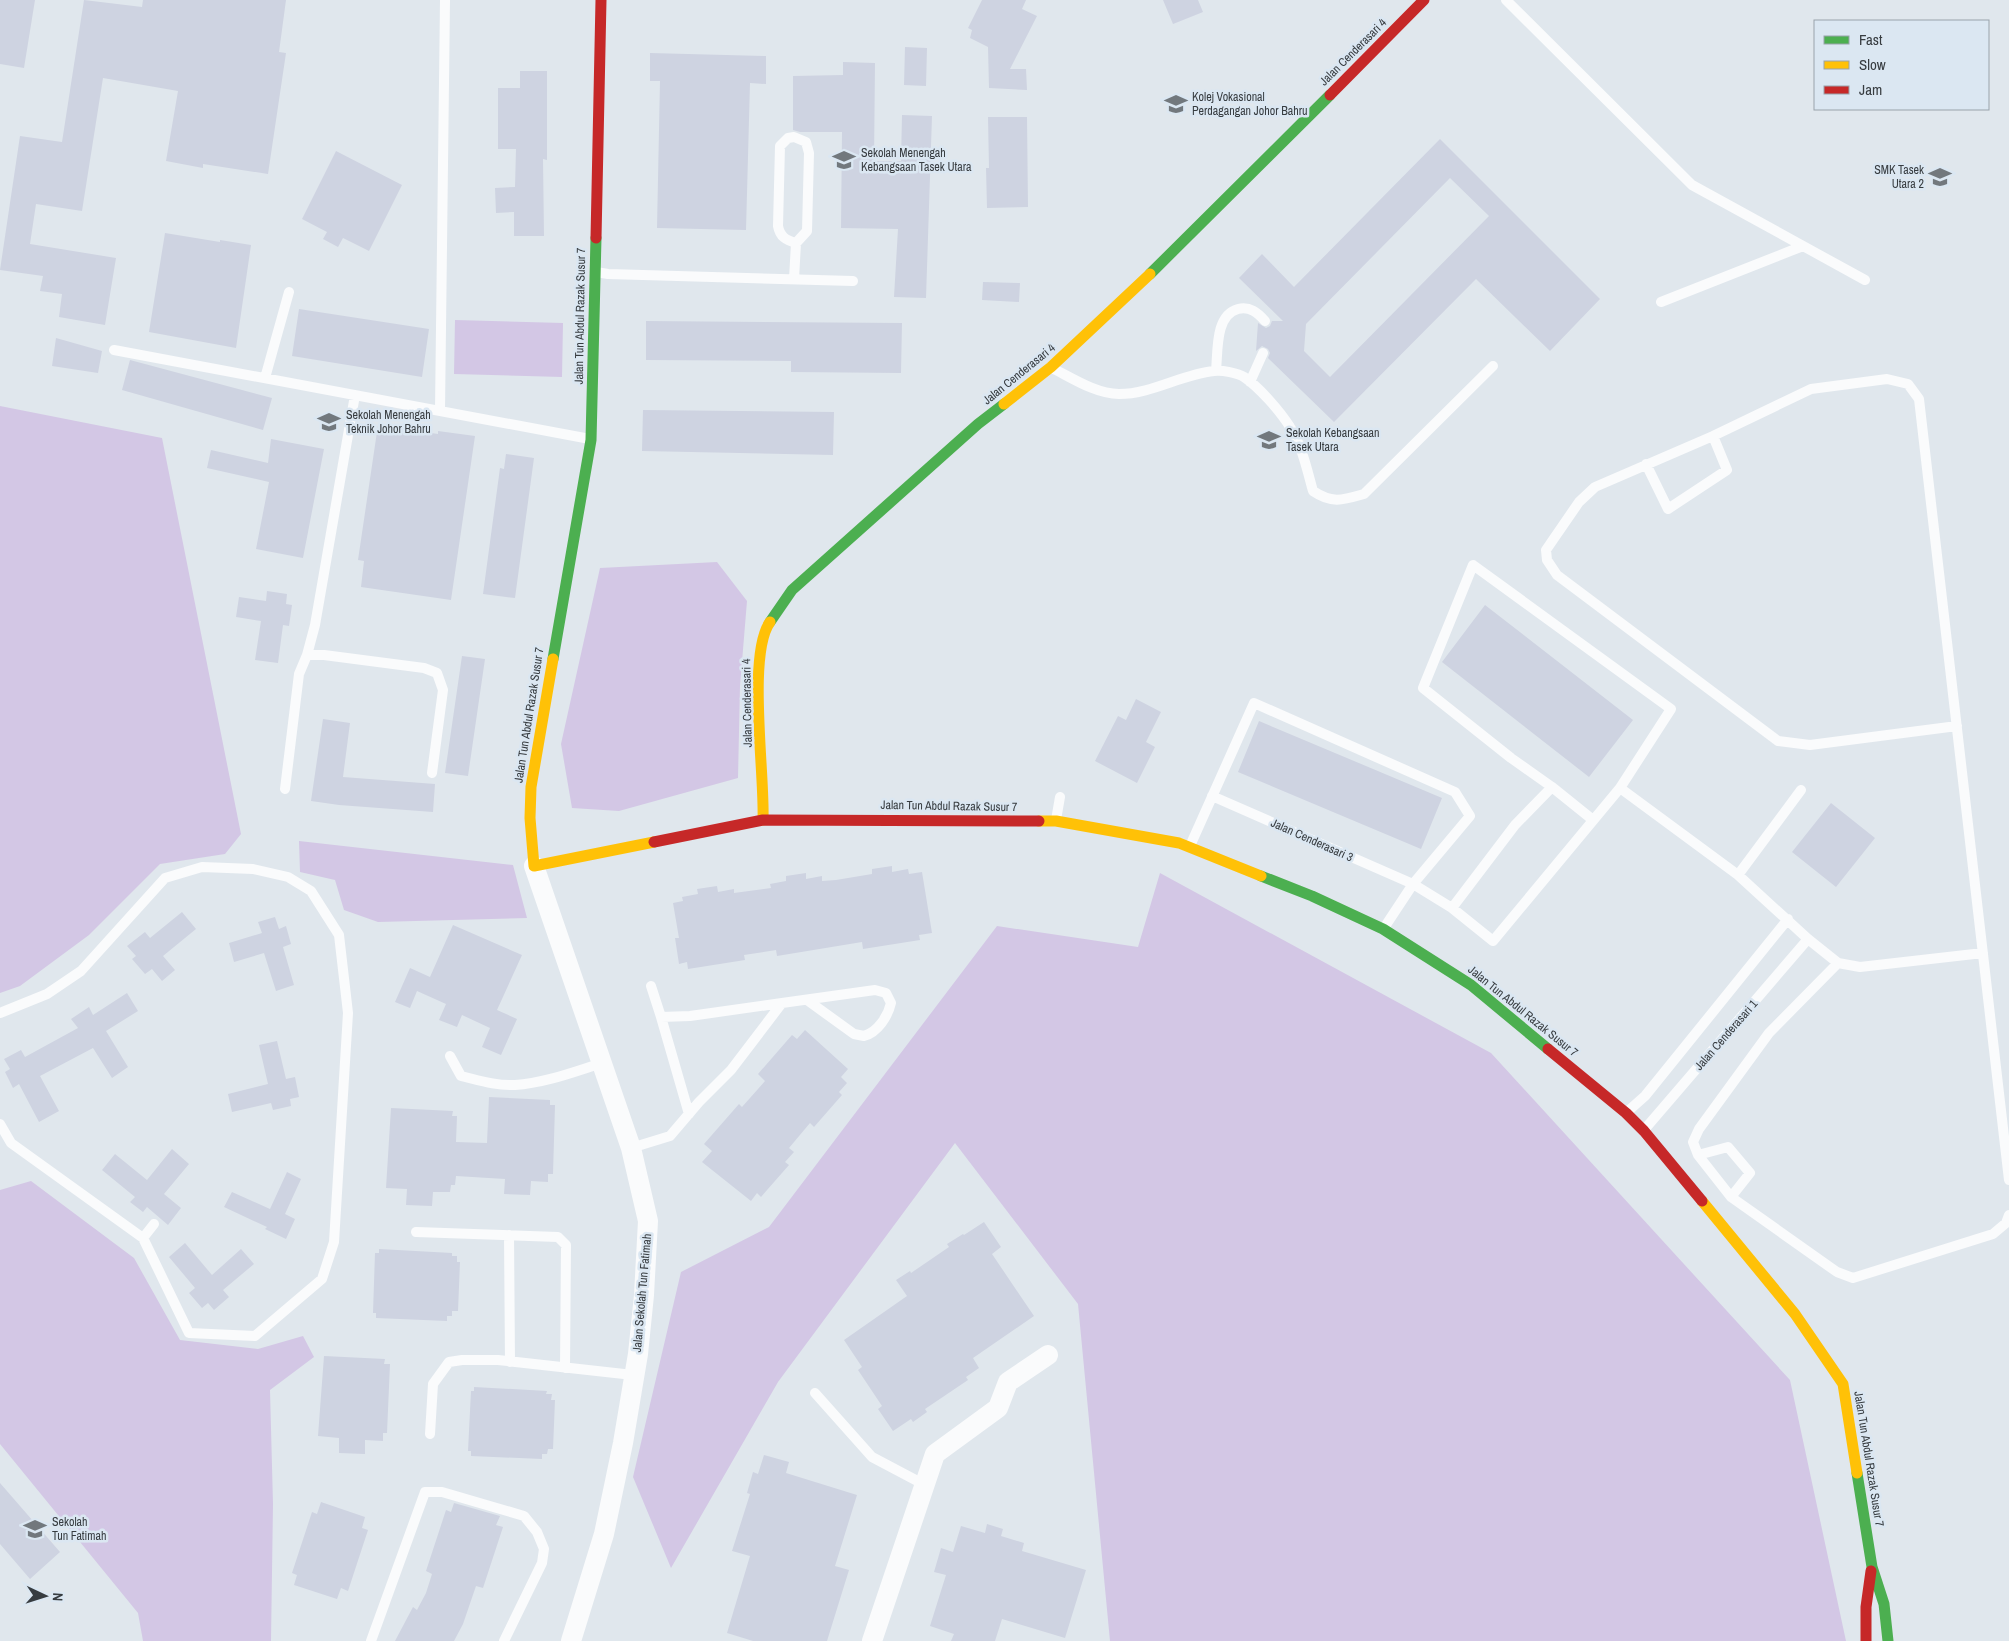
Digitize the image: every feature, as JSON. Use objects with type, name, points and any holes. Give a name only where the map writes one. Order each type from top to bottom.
[{"type":"street","name":"Jalan Tun Abdul Razak Susur 7","points":[[601,0],[591,440],[531,787],[530,818],[534,866],[763,820],[1056,821],[1158,838],[1184,845],[1312,896],[1383,928],[1471,985],[1626,1113],[1644,1131],[1795,1314],[1844,1384],[1872,1567],[1884,1604],[1888,1641]]},
{"type":"street","name":"Jalan Cenderasari 4","points":[[763,820],[764,796],[759,702],[760,655],[767,626],[792,590],[978,424],[1051,367],[1180,246],[1424,0]]},
{"type":"street","name":"Jalan Sekolah Tun Fatimah","points":[[534,866],[631,1148],[648,1221],[644,1295],[623,1443],[604,1534],[571,1641]]},
{"type":"street","points":[[872,1641],[935,1454],[998,1408],[1008,1382],[1048,1355]]},
{"type":"street","name":"Jalan Tun Abdul Razak Susur 7","points":[[1866,1641],[1866,1607],[1872,1567]]},
{"type":"lane","points":[[440,410],[446,0]]},
{"type":"lane","points":[[1506,0],[1692,185],[1865,280]]},
{"type":"lane","points":[[794,279],[796,243],[807,231],[809,153],[806,142],[794,137],[784,141],[779,152],[778,226],[779,233],[783,238],[796,243]]},
{"type":"lane","points":[[1661,302],[1803,246]]},
{"type":"lane","points":[[595,272],[608,274],[853,280]]},
{"type":"lane","points":[[265,378],[289,292]]},
{"type":"lane","points":[[1216,370],[1222,325],[1226,316],[1242,308],[1257,312],[1265,321]]},
{"type":"lane","points":[[114,350],[591,440]]},
{"type":"lane","points":[[1250,382],[1263,353]]},
{"type":"lane","points":[[1051,367],[1088,386],[1117,394],[1138,392],[1177,379],[1216,370],[1243,376],[1263,394],[1290,427],[1304,461],[1313,491],[1325,499],[1344,500],[1364,494],[1493,366]]},
{"type":"lane","points":[[1957,726],[1810,745],[1778,741],[1558,575],[1547,560],[1546,550],[1579,502],[1595,487],[1713,436],[1812,389],[1887,379],[1908,384],[1919,398],[1957,726],[2009,1180]]},
{"type":"lane","points":[[286,789],[299,674],[307,656],[315,625],[355,395]]},
{"type":"lane","points":[[1646,464],[1668,509],[1727,470],[1713,436]]},
{"type":"lane","points":[[1473,565],[1671,709],[1620,788],[1593,820],[1552,787],[1511,758],[1423,688],[1473,565]]},
{"type":"lane","points":[[307,656],[324,655],[424,668],[437,673],[443,690],[432,773]]},
{"type":"lane","points":[[1184,845],[1212,796],[1254,703],[1455,792],[1470,816],[1413,884],[1383,928]]},
{"type":"lane","points":[[1452,908],[1514,825],[1552,787]]},
{"type":"lane","points":[[1620,788],[1738,875],[1808,939],[1838,963],[1860,967],[1983,952]]},
{"type":"lane","points":[[1738,875],[1801,790]]},
{"type":"lane","name":"Jalan Cenderasari 3","points":[[1212,796],[1413,884],[1452,908],[1493,941],[1593,820]]},
{"type":"lane","points":[[1056,821],[1060,797]]},
{"type":"lane","points":[[0,1013],[47,994],[81,970],[165,878],[202,867],[253,869],[288,877],[311,891],[339,935],[348,1013],[334,1242],[322,1279],[255,1336],[189,1333],[143,1238],[11,1143],[0,1124]]},
{"type":"lane","name":"Jalan Cenderasari 1","points":[[1626,1113],[1645,1096],[1788,919]]},
{"type":"lane","name":"Jalan Cenderasari 1","points":[[1644,1131],[1808,939]]},
{"type":"lane","points":[[1838,963],[1763,1041],[1699,1129],[1693,1142],[1698,1155],[1731,1197],[1837,1272],[1853,1278],[1993,1234],[2006,1223],[2009,1215]]},
{"type":"lane","points":[[650,986],[689,1114]]},
{"type":"lane","points":[[661,1017],[690,1016],[874,990],[886,993],[891,1003],[888,1014],[874,1031],[864,1036],[854,1034],[807,1000]]},
{"type":"lane","points":[[631,1148],[670,1136],[731,1070],[782,1003]]},
{"type":"lane","points":[[450,1056],[461,1076],[514,1085],[550,1079],[602,1063]]},
{"type":"lane","points":[[1698,1155],[1728,1147],[1750,1172],[1731,1197]]},
{"type":"lane","points":[[143,1238],[154,1224]]},
{"type":"lane","points":[[416,1232],[558,1236],[566,1245],[566,1368]]},
{"type":"lane","points":[[509,1235],[510,1362]]},
{"type":"lane","points":[[430,1434],[433,1384],[448,1362],[462,1360],[510,1362],[633,1375]]},
{"type":"lane","points":[[815,1393],[872,1457],[925,1485]]},
{"type":"lane","points":[[370,1641],[425,1492],[442,1492],[524,1516],[537,1532],[544,1550],[542,1563],[504,1641]]},
{"type":"shaded area","points":[[455,320],[563,323],[562,377],[454,374]]},
{"type":"shaded area","points":[[0,406],[162,438],[241,834],[225,854],[160,864],[89,935],[20,986],[0,993]]},
{"type":"shaded area","points":[[717,562],[747,601],[740,686],[738,778],[619,811],[572,808],[561,744],[600,568]]},
{"type":"shaded area","points":[[299,841],[513,865],[527,918],[378,922],[344,910],[335,880],[300,872]]},
{"type":"shaded area","points":[[1160,873],[1491,1053],[1790,1380],[1846,1641],[1110,1641],[1078,1304],[955,1143],[778,1382],[671,1568],[633,1477],[681,1272],[769,1227],[997,926],[1138,947]]},
{"type":"shaded area","points":[[31,1181],[134,1258],[180,1340],[258,1349],[303,1336],[314,1357],[270,1390],[273,1504],[271,1641],[143,1641],[138,1613],[0,1444],[0,1190]]},
{"type":"building","points":[[0,0],[35,0],[24,68],[0,64]]},
{"type":"building","points":[[84,0],[142,7],[143,0],[286,0],[279,52],[286,53],[268,174],[203,164],[203,168],[166,161],[178,91],[103,78],[82,211],[36,204],[30,244],[116,258],[105,325],[59,317],[62,294],[40,291],[43,276],[0,270],[20,136],[62,142]]},
{"type":"building","points":[[982,0],[1026,0],[1022,9],[1037,16],[1010,69],[1026,69],[1027,90],[989,88],[988,47],[970,38],[972,30],[968,28]]},
{"type":"building","points":[[1163,0],[1198,0],[1203,12],[1173,24]]},
{"type":"building","points":[[905,47],[927,48],[926,86],[904,85]]},
{"type":"building","points":[[650,53],[766,56],[766,84],[750,83],[746,230],[657,228],[660,81],[650,81]]},
{"type":"building","points":[[843,62],[875,63],[874,161],[901,161],[902,115],[932,116],[926,298],[894,297],[898,229],[841,228],[842,132],[800,132],[793,130],[793,76],[843,75]]},
{"type":"building","points":[[520,71],[547,71],[547,160],[543,159],[544,236],[514,236],[514,212],[496,213],[495,188],[515,187],[516,149],[498,149],[498,88],[520,88]]},
{"type":"building","points":[[988,117],[1027,117],[1028,207],[987,208],[986,168],[989,168]]},
{"type":"building","points":[[1440,139],[1600,299],[1550,351],[1476,279],[1334,422],[1268,358],[1270,353],[1268,349],[1262,346],[1256,351],[1258,323],[1266,328],[1270,326],[1272,321],[1283,321],[1239,278],[1262,254],[1294,287]],"holes":[[[1450,178],[1489,216],[1330,377],[1304,351],[1306,324]]]},
{"type":"building","points":[[336,151],[402,185],[369,251],[343,238],[338,247],[323,239],[327,232],[302,219]]},
{"type":"building","points":[[165,233],[251,245],[236,348],[149,332]]},
{"type":"building","points":[[983,282],[1020,283],[1019,302],[982,300]]},
{"type":"building","points":[[299,309],[429,329],[422,377],[292,356]]},
{"type":"building","points":[[646,321],[902,323],[901,373],[791,372],[791,361],[646,360]]},
{"type":"building","points":[[56,338],[102,351],[98,373],[52,366]]},
{"type":"building","points":[[130,360],[272,398],[263,430],[122,390]]},
{"type":"building","points":[[643,410],[834,412],[833,455],[642,451]]},
{"type":"building","points":[[378,425],[438,434],[438,431],[475,436],[451,600],[361,587],[364,561],[358,560]]},
{"type":"building","points":[[271,439],[324,449],[303,558],[256,549],[269,482],[207,468],[211,450],[268,463]]},
{"type":"building","points":[[506,454],[534,458],[515,598],[483,594],[500,468],[504,469]]},
{"type":"building","points":[[267,591],[287,594],[286,604],[292,605],[289,626],[283,625],[278,663],[255,660],[261,621],[236,617],[239,597],[266,601]]},
{"type":"building","points":[[1485,605],[1633,720],[1589,777],[1442,662]]},
{"type":"building","points":[[462,656],[485,659],[468,776],[445,773]]},
{"type":"building","points":[[1136,699],[1161,712],[1146,742],[1155,747],[1137,783],[1095,761],[1118,716],[1126,720]]},
{"type":"building","points":[[323,719],[350,723],[343,777],[435,784],[433,812],[311,801]]},
{"type":"building","points":[[1259,721],[1442,798],[1421,849],[1238,772]]},
{"type":"building","points":[[1831,803],[1875,838],[1836,887],[1792,852]]},
{"type":"building","points":[[892,866],[892,872],[908,869],[909,874],[922,872],[932,933],[919,935],[920,940],[863,949],[862,942],[777,956],[776,950],[744,955],[745,960],[688,969],[687,962],[679,964],[675,938],[679,938],[673,903],[683,901],[682,897],[698,894],[697,889],[717,886],[718,892],[734,889],[734,893],[771,888],[770,884],[786,881],[786,876],[806,873],[806,879],[822,876],[822,881],[836,880],[872,874],[872,869]]},
{"type":"building","points":[[182,912],[196,929],[163,956],[175,970],[162,981],[152,969],[145,974],[132,959],[136,956],[127,946],[145,932],[150,938]]},
{"type":"building","points":[[275,917],[279,929],[286,926],[291,944],[283,947],[294,985],[276,991],[264,953],[234,962],[229,943],[262,933],[258,922]]},
{"type":"building","points":[[453,925],[522,955],[497,1010],[517,1019],[501,1055],[482,1047],[490,1028],[462,1015],[457,1027],[439,1020],[446,1004],[417,991],[410,1008],[395,1002],[410,968],[430,977]]},
{"type":"building","points":[[127,993],[138,1011],[106,1031],[128,1067],[112,1078],[93,1048],[40,1076],[59,1111],[39,1122],[19,1084],[13,1088],[5,1072],[10,1069],[4,1059],[21,1050],[25,1057],[78,1028],[71,1019],[89,1007],[93,1015]]},
{"type":"building","points":[[805,1030],[848,1069],[841,1077],[847,1083],[839,1092],[842,1095],[814,1127],[810,1123],[789,1148],[794,1152],[785,1162],[789,1165],[761,1197],[757,1193],[751,1201],[702,1162],[712,1151],[704,1144],[739,1104],[742,1107],[765,1081],[758,1074],[792,1035],[797,1039]]},
{"type":"building","points":[[277,1041],[286,1079],[295,1077],[299,1097],[290,1099],[291,1106],[273,1110],[271,1103],[232,1112],[228,1094],[268,1084],[259,1045]]},
{"type":"building","points":[[489,1097],[550,1100],[550,1105],[555,1105],[553,1174],[548,1174],[548,1182],[531,1181],[530,1195],[504,1194],[505,1179],[456,1176],[455,1185],[451,1185],[450,1192],[433,1192],[432,1206],[406,1205],[407,1189],[386,1188],[391,1108],[453,1111],[452,1116],[457,1116],[456,1142],[487,1143]]},
{"type":"building","points":[[172,1149],[189,1164],[164,1194],[181,1208],[168,1225],[147,1207],[143,1212],[130,1202],[135,1197],[102,1170],[115,1154],[147,1180]]},
{"type":"building","points":[[287,1172],[301,1179],[285,1214],[295,1219],[286,1239],[265,1229],[267,1227],[224,1207],[232,1192],[270,1209]]},
{"type":"building","points":[[984,1222],[1001,1247],[992,1254],[1034,1316],[973,1358],[979,1368],[966,1377],[968,1380],[925,1409],[927,1412],[913,1422],[911,1419],[893,1431],[878,1409],[882,1406],[858,1370],[862,1367],[844,1340],[907,1296],[896,1280],[910,1271],[911,1273],[949,1247],[947,1244]]},
{"type":"building","points":[[185,1243],[212,1275],[241,1249],[254,1264],[223,1290],[229,1297],[214,1310],[208,1303],[202,1308],[189,1293],[195,1288],[169,1257]]},
{"type":"building","points":[[379,1249],[452,1253],[452,1256],[457,1256],[457,1262],[460,1262],[458,1311],[452,1311],[452,1316],[447,1316],[447,1321],[376,1318],[376,1313],[373,1313],[375,1253],[379,1253]]},
{"type":"building","points":[[324,1356],[385,1359],[384,1364],[390,1364],[387,1433],[383,1433],[383,1441],[365,1440],[365,1454],[339,1453],[339,1438],[318,1436]]},
{"type":"building","points":[[474,1387],[547,1391],[546,1394],[552,1394],[551,1400],[555,1400],[553,1449],[548,1449],[547,1454],[542,1454],[542,1459],[471,1456],[471,1451],[468,1451],[471,1391],[474,1391]]},
{"type":"building","points":[[764,1455],[789,1462],[786,1473],[857,1495],[835,1566],[849,1570],[827,1641],[753,1641],[727,1633],[750,1556],[732,1551],[750,1494],[747,1493],[753,1472],[758,1474]]},
{"type":"building","points":[[0,1483],[60,1552],[30,1579],[0,1544]]},
{"type":"building","points":[[321,1502],[365,1517],[362,1528],[368,1530],[348,1591],[341,1588],[337,1599],[294,1585],[297,1575],[292,1573],[312,1512],[317,1514]]},
{"type":"building","points":[[454,1503],[500,1516],[496,1525],[503,1527],[483,1588],[476,1586],[463,1624],[454,1641],[395,1641],[413,1607],[417,1610],[426,1593],[432,1574],[426,1571],[446,1510],[451,1512]]},
{"type":"building","points":[[987,1524],[1003,1529],[1001,1536],[1024,1543],[1022,1551],[1086,1570],[1065,1638],[1002,1619],[995,1641],[951,1641],[954,1634],[930,1626],[946,1575],[934,1572],[941,1548],[953,1552],[961,1526],[985,1533]]},
{"type":"traffic: fast","points":[[1150,274],[1330,95]]},
{"type":"traffic: fast","points":[[553,659],[591,440],[596,238]]},
{"type":"traffic: fast","points":[[770,622],[792,590],[978,424],[1004,404]]},
{"type":"traffic: fast","points":[[1261,876],[1312,896],[1383,929],[1471,985],[1548,1049]]},
{"type":"traffic: fast","points":[[1857,1473],[1872,1567],[1884,1604],[1888,1641]]},
{"type":"traffic: slow","points":[[1004,404],[1051,367],[1150,274]]},
{"type":"traffic: slow","points":[[763,820],[758,687],[759,660],[763,638],[770,622]]},
{"type":"traffic: slow","points":[[553,659],[531,787],[530,818],[534,866],[654,842]]},
{"type":"traffic: slow","points":[[1039,821],[1056,821],[1179,843],[1261,876]]},
{"type":"traffic: slow","points":[[1702,1201],[1795,1314],[1843,1384],[1857,1473]]},
{"type":"traffic: jam","points":[[596,238],[601,0]]},
{"type":"traffic: jam","points":[[1330,95],[1424,0]]},
{"type":"traffic: jam","points":[[654,842],[763,820],[1039,821]]},
{"type":"traffic: jam","points":[[1548,1049],[1626,1113],[1644,1131],[1702,1201]]},
{"type":"traffic: jam","points":[[1866,1641],[1866,1607],[1871,1571]]},
{"type":"place","name":"Kolej Vokasional Perdagangan Johor Bahru","points":[[1176,104]]},
{"type":"place","name":"Sekolah Menengah Kebangsaan Tasek Utara","points":[[844,160]]},
{"type":"place","name":"SMK Tasek Utara 2","points":[[1940,177]]},
{"type":"place","name":"Sekolah Menengah Teknik Johor Bahru","points":[[329,422]]},
{"type":"place","name":"Sekolah Kebangsaan Tasek Utara","points":[[1269,440]]},
{"type":"place","name":"Sekolah Tun Fatimah","points":[[35,1529]]}]
